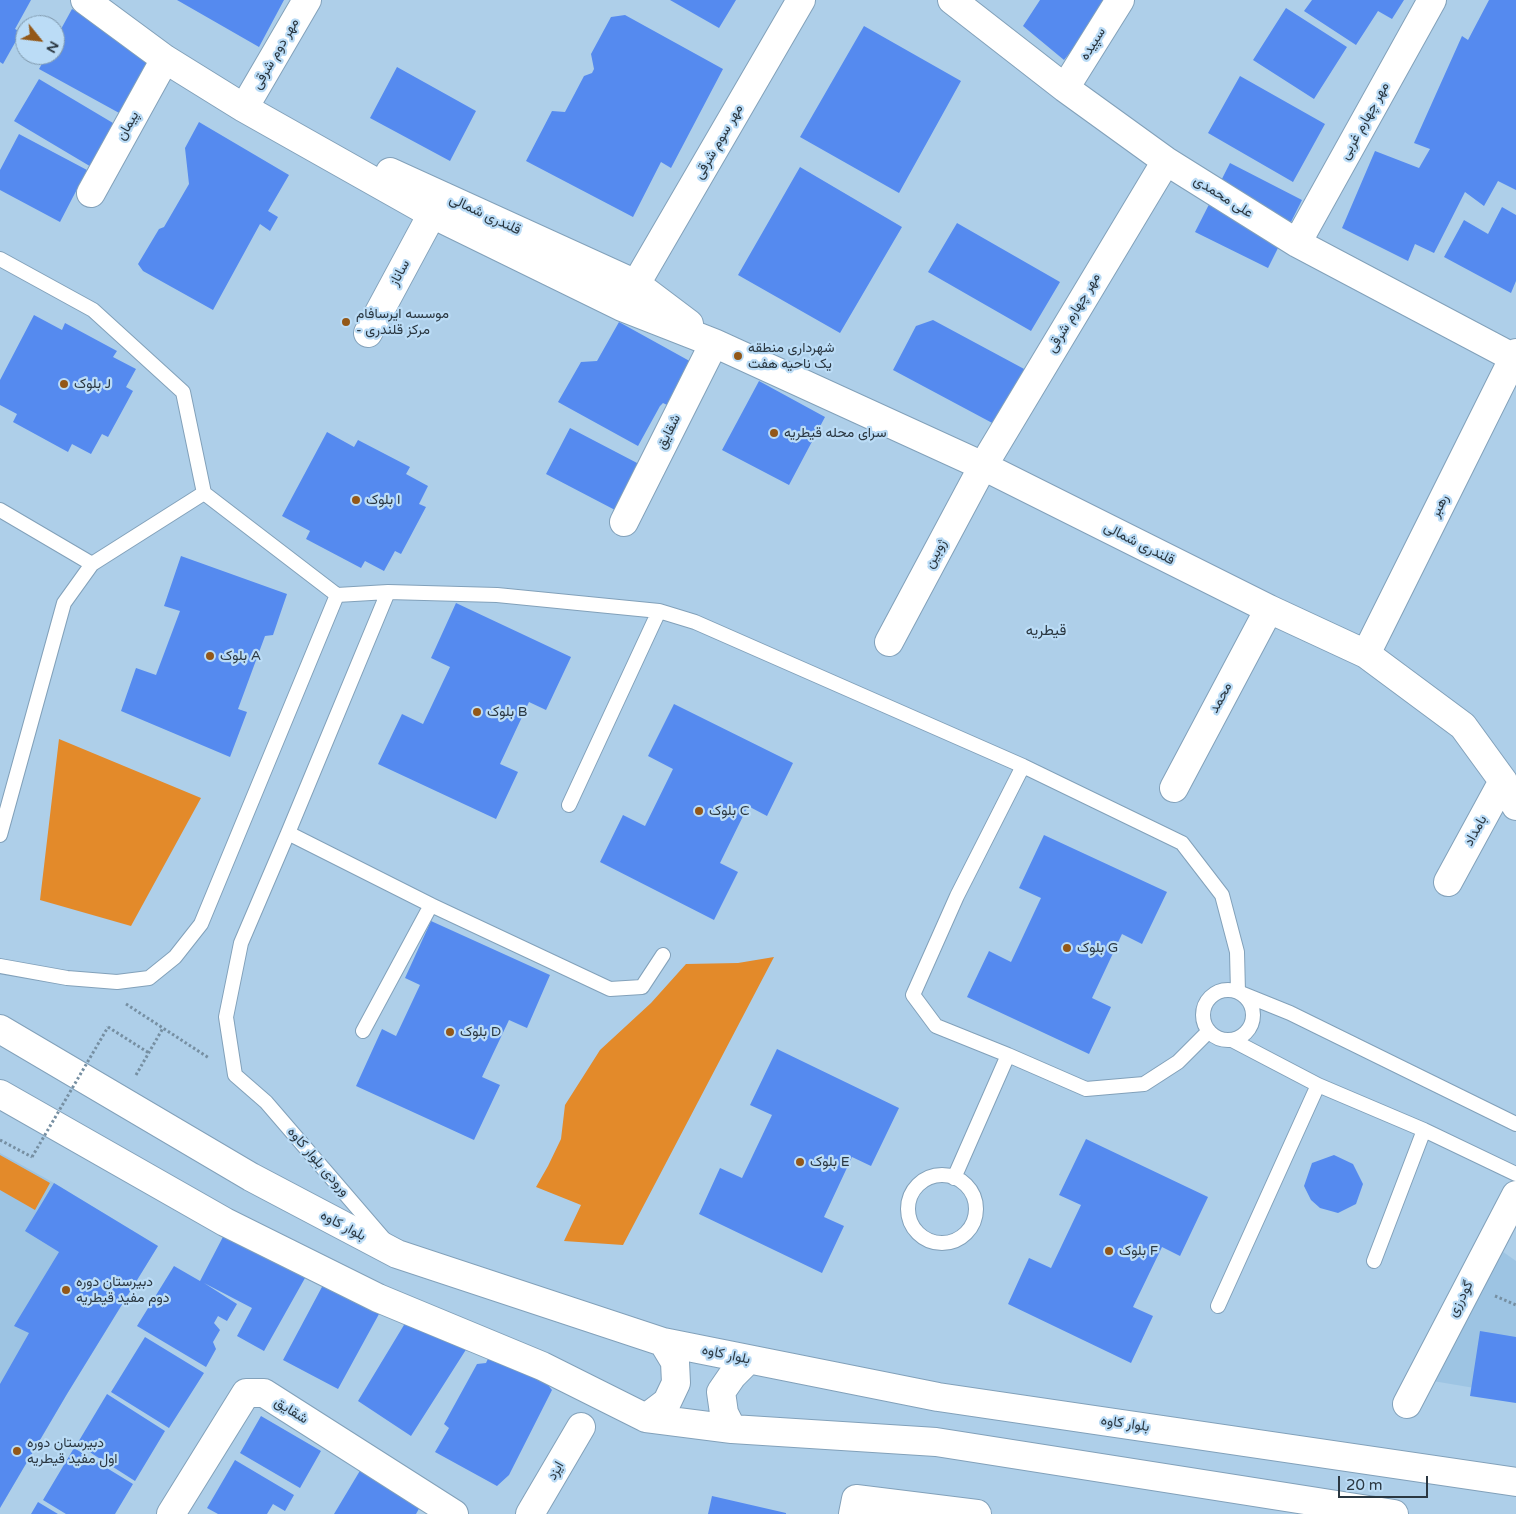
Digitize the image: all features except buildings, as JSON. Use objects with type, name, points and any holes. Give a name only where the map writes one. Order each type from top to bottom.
[{"type":"street","name":"قلندری شمالی","points":[[85,0],[165,59],[244,108],[432,214],[622,308],[714,343],[983,466],[1269,609],[1366,654],[1463,726],[1503,781],[1516,806]]},
{"type":"street","name":"مهر دوم شرقی","points":[[244,108],[307,0]]},
{"type":"street","name":"مهر سوم شرقی","points":[[636,284],[801,0]]},
{"type":"street","name":"علی محمدی","points":[[952,0],[1065,88],[1166,160],[1298,243],[1515,357]]},
{"type":"street","name":"سپیده","points":[[1065,88],[1120,0]]},
{"type":"street","name":"مهر چهارم غربی","points":[[1298,243],[1432,0]]},
{"type":"street","name":"پیمان","points":[[91,193],[165,59]]},
{"type":"street","name":"قلندری شمالی","points":[[244,108],[636,284],[714,343]]},
{"type":"street","name":"مهر چهارم شرقی","points":[[983,466],[1166,160]]},
{"type":"street","name":"ساناز","points":[[368,333],[432,214]]},
{"type":"street","name":"شقایق","points":[[624,522],[714,343]]},
{"type":"street","name":"رهبر","points":[[1366,654],[1515,357]]},
{"type":"street","name":"ژوبین","points":[[889,642],[983,466]]},
{"type":"street","name":"محمد","points":[[1174,788],[1269,609]]},
{"type":"street","name":"بامداد","points":[[1448,882],[1503,781]]},
{"type":"street","name":"بلوار کاوه","points":[[0,1030],[250,1177],[397,1254],[663,1342],[938,1397],[1516,1482]]},
{"type":"street","points":[[0,1094],[225,1222],[378,1298],[542,1366],[646,1418],[732,1429],[936,1442],[1394,1514]]},
{"type":"street","name":"گودرزی","points":[[1407,1404],[1516,1195]]},
{"type":"street","points":[[646,1418],[667,1402],[676,1383],[675,1362],[663,1342]]},
{"type":"street","points":[[732,1429],[724,1413],[721,1392],[732,1376],[748,1360]]},
{"type":"street","name":"شقایق","points":[[171,1514],[246,1393],[264,1394],[454,1514]]},
{"type":"street","name":"ایزد","points":[[530,1514],[581,1428]]},
{"type":"street","points":[[854,1506],[977,1514]]},
{"type":"lane","points":[[0,259],[93,310],[183,392],[204,493],[337,595],[388,592],[497,596],[659,611],[695,622],[1022,766],[1182,843],[1222,895],[1237,952],[1238,992]]},
{"type":"lane","points":[[0,835],[64,603],[92,564],[204,493]]},
{"type":"lane","points":[[0,510],[92,564]]},
{"type":"lane","points":[[235,1075],[226,1017],[240,942],[288,833],[388,592]]},
{"type":"lane","points":[[0,966],[67,978],[117,982],[149,978],[175,957],[201,924],[337,595]]},
{"type":"lane","points":[[569,805],[659,611]]},
{"type":"lane","points":[[1022,766],[956,896],[913,995],[936,1026],[1086,1089],[1144,1084],[1178,1062],[1209,1032]]},
{"type":"lane","points":[[288,833],[431,905],[610,989],[642,987],[663,955]]},
{"type":"lane","points":[[363,1031],[431,905]]},
{"type":"lane","points":[[1238,992],[1245,996],[1253,1009],[1254,1018],[1251,1026],[1240,1037],[1232,1040],[1216,1037],[1209,1032],[1205,1024],[1204,1008],[1208,1000],[1221,990],[1238,992],[1290,1014],[1516,1124]]},
{"type":"lane","points":[[1232,1040],[1318,1085],[1424,1130],[1516,1174]]},
{"type":"lane","points":[[954,1178],[1008,1055]]},
{"type":"lane","name":"ورودی بلوار کاوه","points":[[235,1075],[266,1102],[397,1254]]},
{"type":"lane","points":[[1218,1306],[1318,1085]]},
{"type":"lane","points":[[1374,1261],[1424,1130]]},
{"type":"lane","points":[[938,1175],[954,1178],[969,1188],[974,1198],[976,1209],[974,1220],[969,1230],[961,1238],[950,1243],[929,1241],[919,1235],[910,1221],[908,1205],[912,1194],[918,1185],[938,1175]]},
{"type":"path","points":[[121,1001],[235,1075]]},
{"type":"path","points":[[0,1140],[32,1157],[108,1027],[149,1053]]},
{"type":"path","points":[[120,1101],[163,1028]]},
{"type":"shaded area","points":[[59,739],[201,798],[131,926],[40,900]]},
{"type":"shaded area","points":[[774,957],[623,1245],[564,1241],[581,1205],[536,1187],[561,1139],[565,1105],[600,1050],[651,1003],[686,964],[738,963]]},
{"type":"shaded area","name":"دبیرستان دوره دوم مفید قیطریه","points":[[0,1153],[54,1183],[158,1246],[0,1508]]},
{"type":"shaded area","points":[[0,1155],[50,1183],[35,1210],[0,1190]]},
{"type":"shaded area","points":[[1499,1249],[1516,1261],[1516,1395],[1427,1380]]},
{"type":"place","name":"موسسه ایرسافام - مرکز قلندری","points":[[346,322]]},
{"type":"place","name":"شهرداری منطقه یک ناحیه هفت","points":[[738,356]]},
{"type":"place","name":"بلوک J","points":[[64,384]]},
{"type":"place","name":"سرای محله قیطریه","points":[[774,433]]},
{"type":"place","name":"بلوک I","points":[[356,500]]},
{"type":"place","name":"بلوک A","points":[[210,656]]},
{"type":"place","name":"بلوک B","points":[[477,712]]},
{"type":"place","name":"بلوک C","points":[[699,811]]},
{"type":"place","name":"بلوک G","points":[[1067,948]]},
{"type":"place","name":"بلوک D","points":[[450,1032]]},
{"type":"place","name":"بلوک E","points":[[800,1162]]},
{"type":"place","name":"بلوک F","points":[[1109,1251]]},
{"type":"place","name":"دبیرستان دوره دوم مفید قیطریه","points":[[66,1290]]},
{"type":"place","name":"دبیرستان دوره اول مفید قیطریه","points":[[17,1451]]},
{"type":"district","name":"قیطریه","points":[[1046,631]]}]
